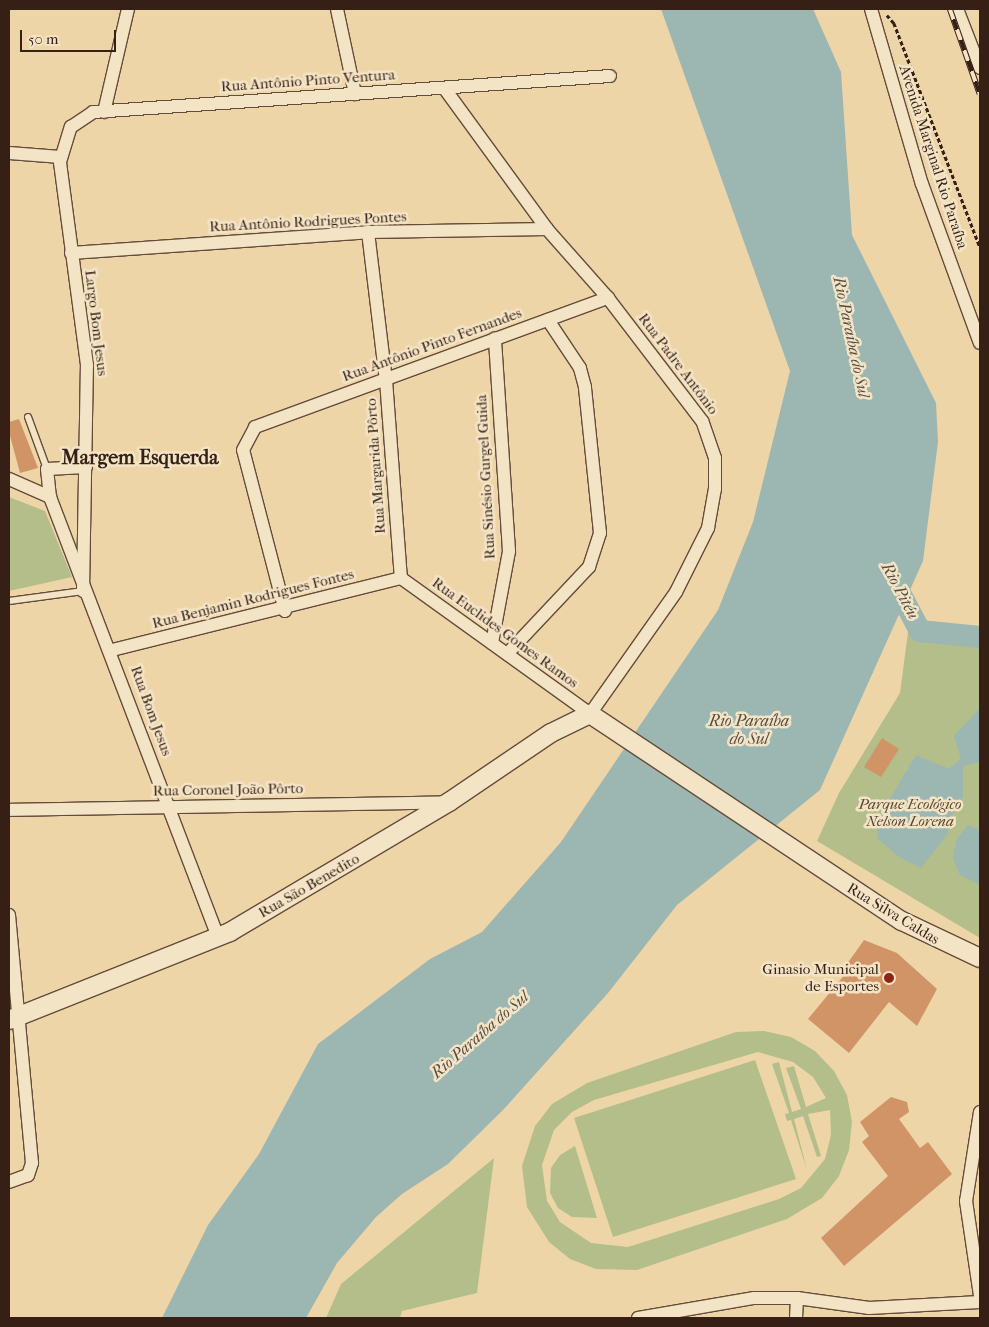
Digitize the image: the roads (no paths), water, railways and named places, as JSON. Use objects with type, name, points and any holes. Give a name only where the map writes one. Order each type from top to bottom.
[{"type":"main road","name":"Rua Silva Caldas","points":[[590,714],[628,736],[902,921],[980,958]]},
{"type":"main road","name":"Rua São Benedito","points":[[12,1019],[218,937],[449,802],[543,738],[590,714]]},
{"type":"street","points":[[104,112],[128,9]]},
{"type":"street","points":[[338,9],[355,94]]},
{"type":"street","name":"Avenida Marginal Rio Paraíba","points":[[871,9],[922,184],[980,343]]},
{"type":"street","points":[[957,9],[980,68]]},
{"type":"street","name":"Rua Antônio Pinto Ventura","points":[[61,184],[61,157],[72,127],[84,116],[104,112],[610,76]]},
{"type":"street","name":"Rua Padre Antônio","points":[[445,89],[547,229],[608,298],[702,421],[715,458],[715,489],[708,528],[676,592],[590,714]]},
{"type":"street","points":[[9,153],[61,157]]},
{"type":"street","name":"Largo Bom Jesus","points":[[61,184],[87,365],[84,591]]},
{"type":"street","name":"Rua Antônio Rodrigues Pontes","points":[[71,253],[368,232],[547,229]]},
{"type":"street","name":"Rua Margarida Pôrto","points":[[368,232],[386,380],[401,578]]},
{"type":"street","name":"Rua Antônio Pinto Fernandes","points":[[285,611],[243,450],[249,432],[266,419],[386,380],[494,338],[608,298]]},
{"type":"street","points":[[507,654],[589,567],[600,533],[586,387],[580,368],[548,320]]},
{"type":"street","name":"Rua Sinésio Gurgel Guida","points":[[492,643],[509,551],[494,338]]},
{"type":"street","points":[[9,479],[50,497],[47,469],[86,467]]},
{"type":"street","name":"Rua Bom Jesus","points":[[50,497],[84,591],[112,650],[218,937]]},
{"type":"street","name":"Rua Euclides Gomes Ramos","points":[[401,578],[590,714]]},
{"type":"street","name":"Rua Benjamin Rodrigues Fontes","points":[[112,650],[285,611],[401,578]]},
{"type":"street","name":"Rua Coronel João Pôrto","points":[[9,810],[449,802]]},
{"type":"street","points":[[9,915],[12,1019],[32,1170],[9,1182]]},
{"type":"street","points":[[980,1112],[966,1201],[980,1296]]},
{"type":"street","points":[[638,1318],[754,1298],[797,1298],[869,1308],[980,1302]]},
{"type":"street","points":[[796,1318],[797,1298]]},
{"type":"lane","points":[[28,417],[47,469]]},
{"type":"lane","points":[[9,601],[84,591]]},
{"type":"water","name":"Rio Paraíba do Sul","points":[[661,9],[813,9],[841,72],[852,235],[936,403],[938,442],[923,561],[820,790],[677,905],[608,993],[504,1109],[448,1164],[402,1194],[376,1217],[337,1263],[306,1318],[162,1318],[208,1225],[259,1154],[318,1044],[430,959],[482,932],[561,842],[718,610],[753,522],[790,371]]},
{"type":"water","points":[[980,708],[980,762],[963,766],[963,797],[951,816],[947,835],[921,868],[899,857],[878,839],[876,822],[916,755],[949,769],[961,759],[954,736]]},
{"type":"water","points":[[968,825],[980,830],[980,885],[960,875],[953,858],[956,840]]},
{"type":"waterway","name":"Rio Pitéu","points":[[889,572],[920,631],[980,637]]},
{"type":"railway","points":[[950,9],[980,94]]},
{"type":"place","name":"Ginasio Municipal de Esportes","points":[[889,978]]},
{"type":"district","name":"Margem Esquerda","points":[[140,457]]},
{"type":"park label","name":"Parque Ecológico Nelson Lorena","points":[[910,812]]}]
